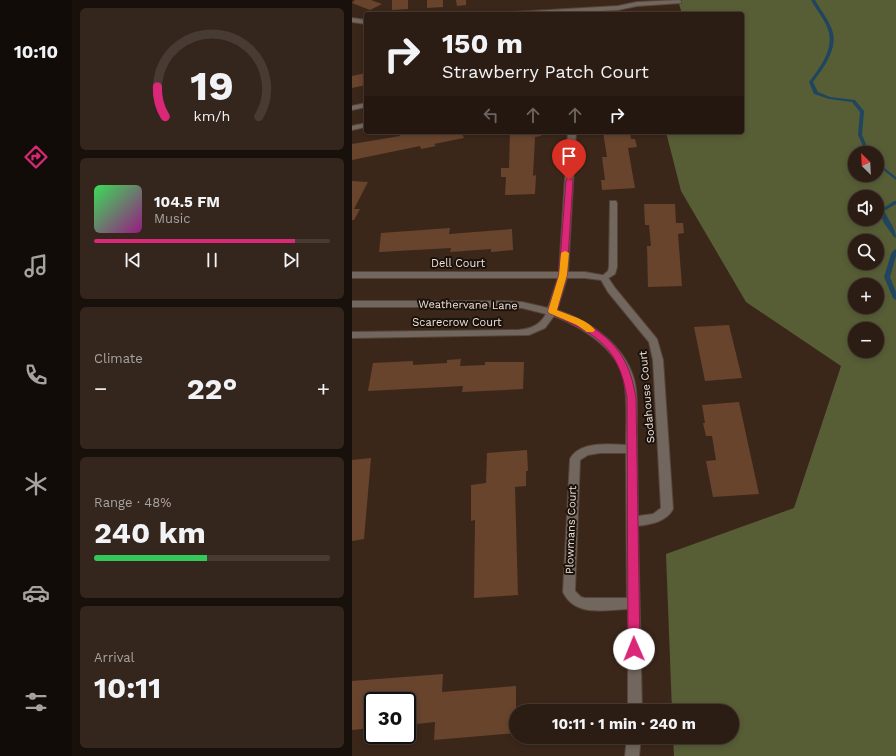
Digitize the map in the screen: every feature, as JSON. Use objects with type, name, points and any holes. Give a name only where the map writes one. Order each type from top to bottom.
[{"type":"street","points":[[589,1],[590,10]]},
{"type":"street","points":[[552,12],[618,8],[637,4],[679,2]]},
{"type":"street","points":[[352,20],[364,22]]},
{"type":"street","points":[[352,108],[364,105]]},
{"type":"street","points":[[352,128],[364,125]]},
{"type":"street","name":"Scarecrow Court","points":[[352,335],[518,333],[529,332],[542,326],[552,311],[563,275],[572,134]]},
{"type":"street","points":[[563,275],[585,275],[604,278],[612,272],[613,203]]},
{"type":"street","name":"Dell Court","points":[[352,275],[563,275]]},
{"type":"street","name":"Sodahouse Court","points":[[604,278],[611,290],[654,341],[658,360],[667,509],[663,515],[655,518],[632,522]]},
{"type":"street","name":"Weathervane Lane","points":[[352,304],[506,304],[552,311],[580,323],[594,332],[611,348],[622,362],[628,378],[631,398],[635,704]]},
{"type":"street","name":"Plowmans Court","points":[[631,449],[586,450],[578,454],[574,459],[569,592],[574,599],[580,603],[633,603]]},
{"type":"street","points":[[632,756],[633,744]]},
{"type":"green space","points":[[678,0],[896,0],[896,756],[674,756],[673,744],[739,744],[739,704],[672,704],[666,554],[794,508],[841,366],[746,302],[681,191],[667,134],[744,134],[744,12],[681,12]]},
{"type":"building","points":[[355,0],[371,0],[382,4],[370,10],[352,3]]},
{"type":"building","points":[[392,0],[408,0],[408,9],[392,10]]},
{"type":"building","points":[[427,0],[443,0],[443,7],[427,8]]},
{"type":"building","points":[[456,0],[466,0],[466,5],[457,6]]},
{"type":"building","points":[[364,73],[364,85],[352,88],[352,76]]},
{"type":"building","points":[[399,134],[462,134],[464,138],[434,144],[436,146],[421,149],[420,146],[352,160],[352,144],[400,136]]},
{"type":"building","points":[[510,134],[541,134],[541,136],[535,137],[533,176],[536,175],[535,194],[505,195],[506,177],[501,177],[501,168],[509,168]]},
{"type":"building","points":[[603,134],[630,134],[631,139],[635,139],[637,147],[628,148],[635,188],[602,190],[601,180],[605,180],[602,157],[607,157]]},
{"type":"building","points":[[352,181],[368,182],[354,209],[360,209],[354,220],[352,220]]},
{"type":"building","points":[[644,204],[675,204],[676,223],[683,223],[684,233],[678,234],[682,286],[648,287],[647,246],[651,246],[649,225],[645,225]]},
{"type":"building","points":[[450,228],[449,234],[512,229],[513,250],[491,252],[491,249],[450,252],[451,248],[379,252],[381,233]]},
{"type":"building","points":[[729,325],[742,378],[705,381],[694,327]]},
{"type":"building","points":[[461,359],[460,366],[485,365],[485,362],[524,362],[523,389],[462,392],[463,386],[368,391],[373,363],[413,361],[413,365],[447,363],[447,360]]},
{"type":"building","points":[[739,402],[759,494],[713,497],[706,461],[716,460],[712,436],[706,436],[703,423],[705,423],[702,405]]},
{"type":"building","points":[[527,450],[528,471],[526,471],[526,486],[515,487],[518,595],[474,598],[475,520],[471,521],[471,485],[486,483],[487,453]]},
{"type":"building","points":[[371,458],[364,539],[352,541],[352,460]]},
{"type":"building","points":[[443,674],[442,692],[516,686],[516,704],[509,704],[509,734],[434,740],[435,722],[416,724],[416,692],[364,692],[364,729],[352,730],[352,681]]},
{"type":"waterway","points":[[813,0],[828,25],[832,39],[826,59],[811,82],[816,93],[829,98],[853,101],[862,112],[860,135],[865,146]]},
{"type":"waterway","points":[[884,169],[896,179]]},
{"type":"waterway","points":[[896,202],[881,211],[896,236]]},
{"type":"waterway","points":[[896,251],[887,277],[896,298]]},
{"type":"slow traffic","points":[[565,253],[563,275],[552,311],[580,323],[590,330]]},
{"type":"route","points":[[569,180],[563,275],[552,311],[580,323],[600,337],[622,362],[628,378],[631,398],[634,649]]}]
